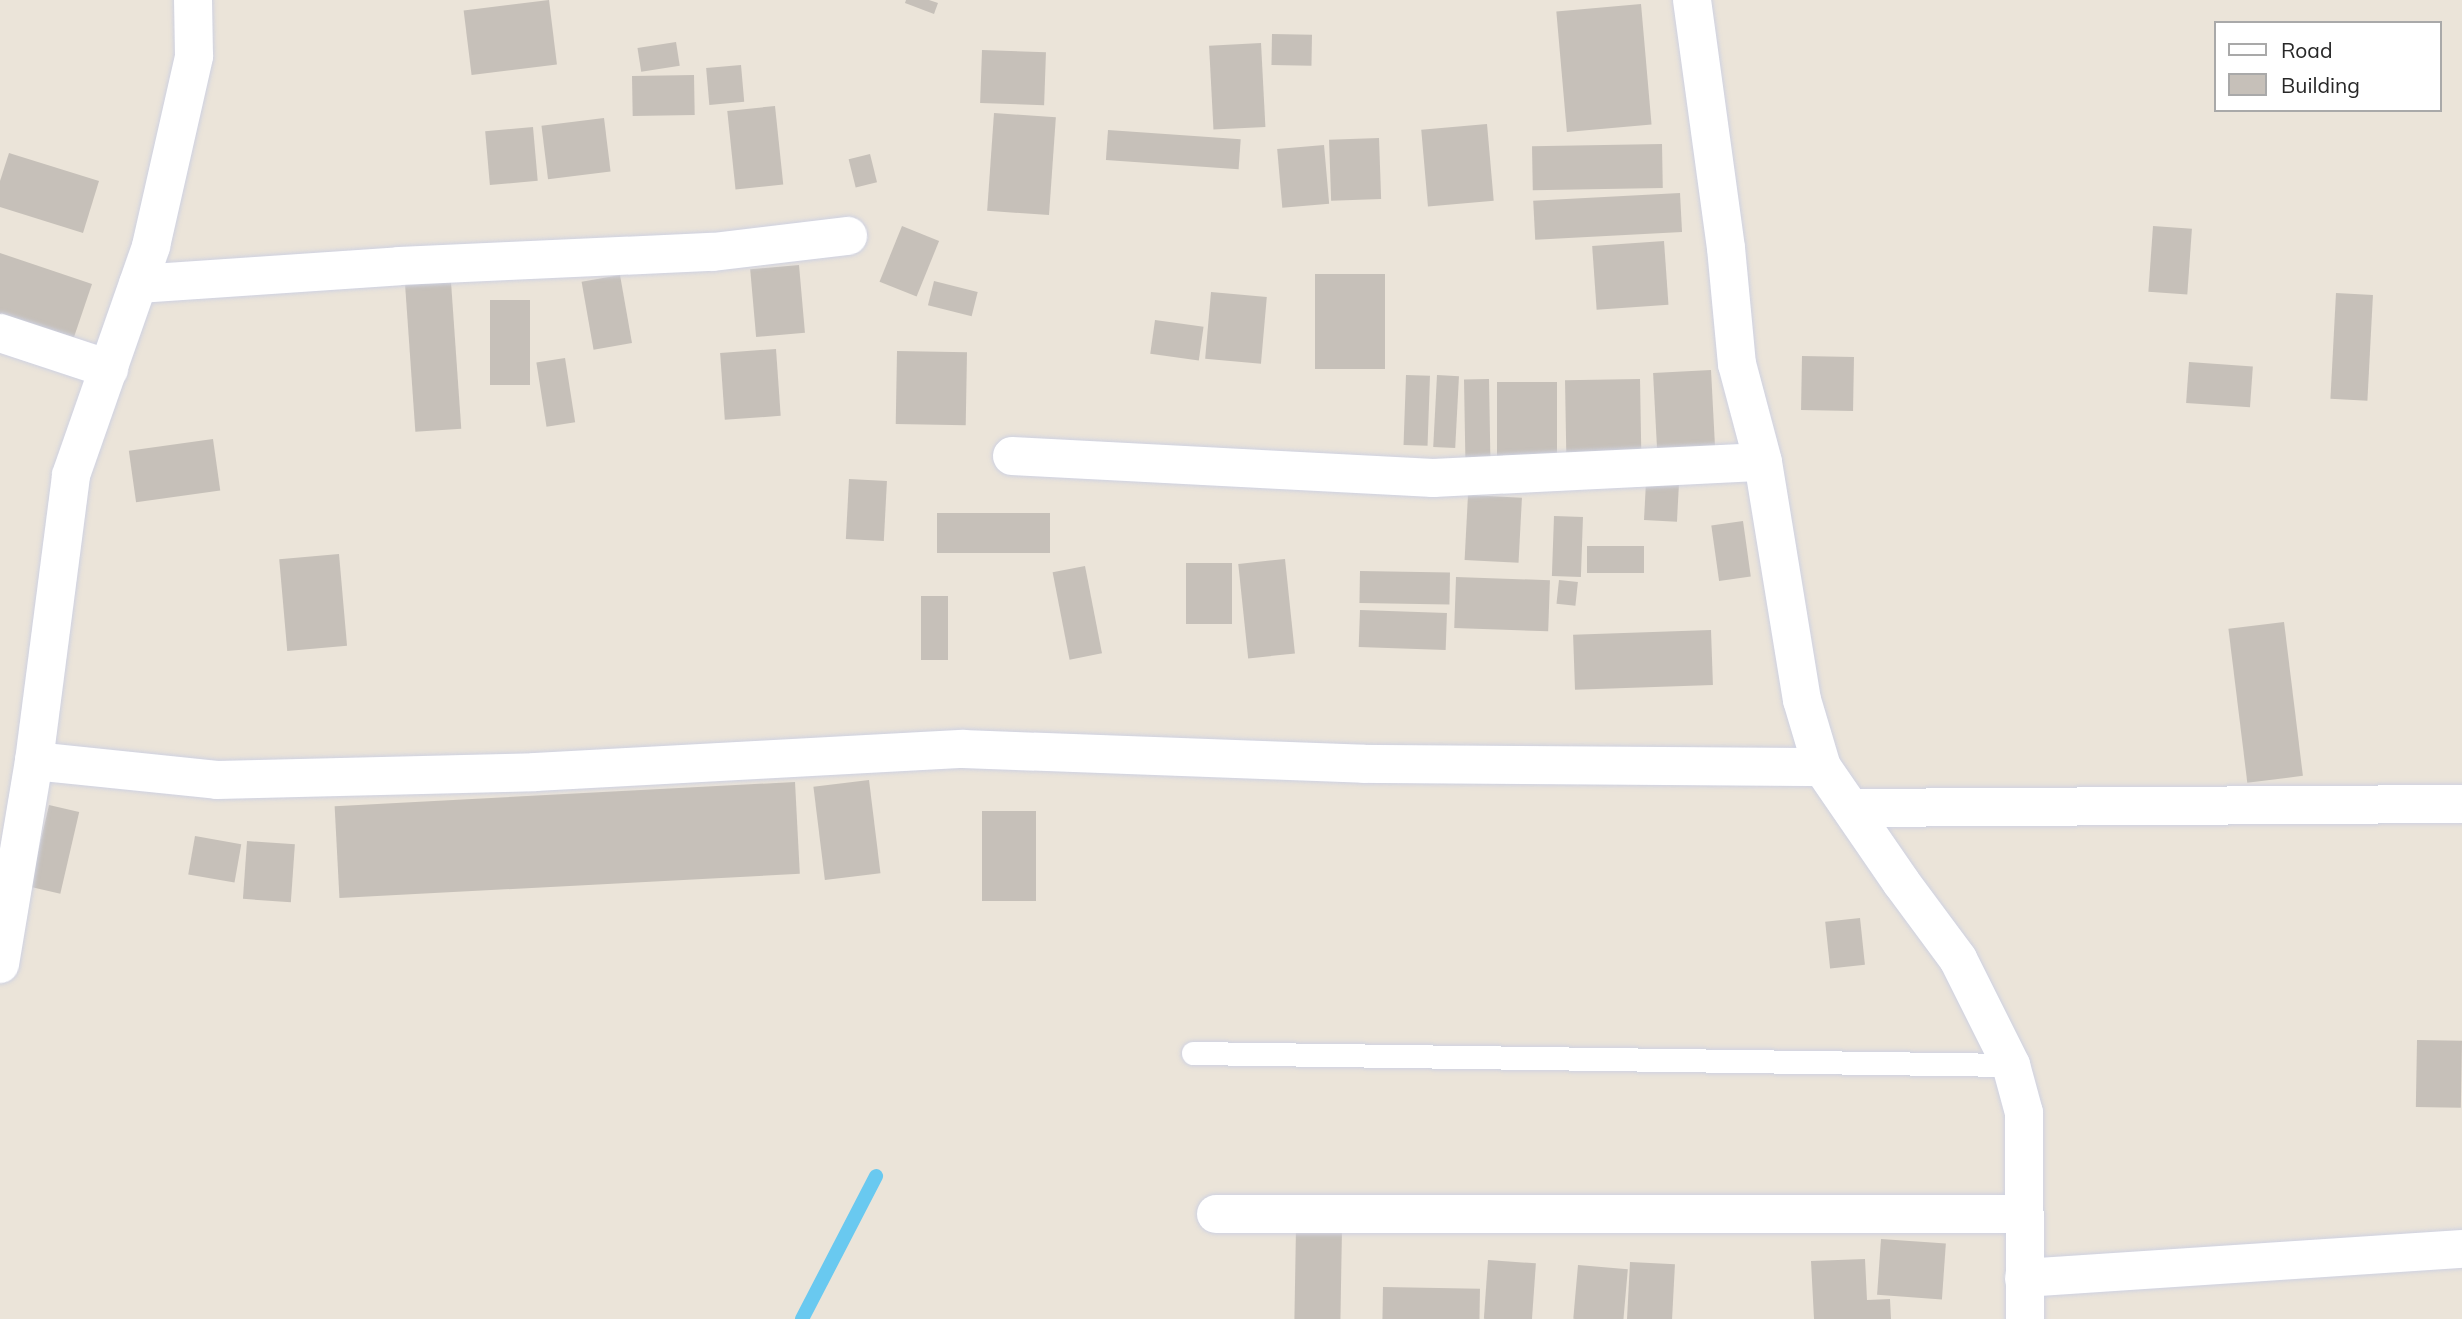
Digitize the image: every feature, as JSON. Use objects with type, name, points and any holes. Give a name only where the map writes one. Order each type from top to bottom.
[{"type":"street","points":[[0,964],[34,761],[72,475],[151,246],[194,56],[193,0]]},
{"type":"street","points":[[1692,0],[1726,248],[1737,364],[1763,461],[1802,699],[1822,766],[1958,958],[2011,1065],[2024,1113],[2025,1319]]},
{"type":"street","points":[[138,284],[399,266],[713,252],[848,236]]},
{"type":"street","points":[[0,333],[109,369]]},
{"type":"street","points":[[1012,456],[1433,478],[1763,461]]},
{"type":"street","points":[[34,761],[217,780],[535,772],[962,749],[1364,764],[1822,766]]},
{"type":"street","points":[[1851,808],[2462,804]]},
{"type":"street","points":[[1216,1214],[2023,1214]]},
{"type":"street","points":[[2025,1278],[2462,1249]]},
{"type":"lane","points":[[1193,1053],[2011,1065]]},
{"type":"building","points":[[549,0],[557,65],[472,75],[464,10]]},
{"type":"building","points":[[906,0],[929,0],[938,3],[934,14],[905,3]]},
{"type":"building","points":[[1641,4],[1652,125],[1567,132],[1556,11]]},
{"type":"building","points":[[1272,34],[1312,35],[1311,66],[1271,65]]},
{"type":"building","points":[[676,42],[680,66],[641,72],[637,48]]},
{"type":"building","points":[[1261,43],[1265,127],[1213,130],[1209,46]]},
{"type":"building","points":[[982,50],[1046,52],[1044,105],[980,103]]},
{"type":"building","points":[[741,65],[744,102],[709,105],[706,68]]},
{"type":"building","points":[[694,75],[695,115],[633,116],[632,76]]},
{"type":"building","points":[[775,106],[783,185],[736,190],[727,111]]},
{"type":"building","points":[[994,113],[1056,117],[1049,215],[987,211]]},
{"type":"building","points":[[604,118],[611,172],[548,179],[541,126]]},
{"type":"building","points":[[1487,124],[1494,201],[1428,206],[1421,130]]},
{"type":"building","points":[[533,127],[538,181],[490,185],[485,131]]},
{"type":"building","points":[[1108,130],[1241,139],[1239,169],[1106,160]]},
{"type":"building","points":[[1379,138],[1381,199],[1331,201],[1329,140]]},
{"type":"building","points":[[1662,144],[1663,188],[1533,190],[1532,146]]},
{"type":"building","points":[[1324,145],[1329,204],[1282,208],[1277,149]]},
{"type":"building","points":[[9,153],[99,181],[83,233],[0,207],[0,181]]},
{"type":"building","points":[[870,154],[877,182],[856,187],[849,159]]},
{"type":"building","points":[[1680,193],[1682,232],[1535,240],[1533,201]]},
{"type":"building","points":[[902,226],[939,241],[917,297],[880,282]]},
{"type":"building","points":[[2153,226],[2192,229],[2187,295],[2148,292]]},
{"type":"building","points":[[1664,241],[1668,305],[1597,310],[1592,246]]},
{"type":"building","points":[[0,253],[92,284],[73,340],[0,315]]},
{"type":"building","points":[[799,265],[805,333],[756,337],[750,269]]},
{"type":"building","points":[[1315,274],[1385,274],[1385,369],[1315,369]]},
{"type":"building","points":[[620,275],[632,343],[594,350],[582,282]]},
{"type":"building","points":[[934,281],[978,292],[972,316],[928,305]]},
{"type":"building","points":[[451,282],[461,429],[415,432],[405,285]]},
{"type":"building","points":[[1211,292],[1267,297],[1261,364],[1205,359]]},
{"type":"building","points":[[2336,293],[2373,295],[2367,401],[2330,399]]},
{"type":"building","points":[[490,300],[530,300],[530,385],[490,385]]},
{"type":"building","points":[[1155,320],[1204,327],[1199,360],[1150,354]]},
{"type":"building","points":[[776,349],[781,416],[725,420],[720,353]]},
{"type":"building","points":[[897,351],[967,352],[966,425],[896,424]]},
{"type":"building","points":[[1802,356],[1854,357],[1853,411],[1801,410]]},
{"type":"building","points":[[565,358],[575,422],[547,427],[536,363]]},
{"type":"building","points":[[2189,362],[2253,366],[2250,407],[2186,403]]},
{"type":"building","points":[[1711,370],[1716,456],[1658,459],[1653,373]]},
{"type":"building","points":[[1406,375],[1430,376],[1428,446],[1404,445]]},
{"type":"building","points":[[1437,375],[1459,376],[1455,448],[1433,447]]},
{"type":"building","points":[[1464,379],[1489,379],[1490,462],[1465,462]]},
{"type":"building","points":[[1640,379],[1641,457],[1566,458],[1565,380]]},
{"type":"building","points":[[1497,382],[1557,382],[1557,458],[1497,458]]},
{"type":"building","points":[[213,439],[220,490],[136,502],[129,451]]},
{"type":"building","points":[[849,479],[887,481],[884,541],[846,539]]},
{"type":"building","points":[[1646,482],[1679,484],[1677,522],[1644,520]]},
{"type":"building","points":[[1468,495],[1522,498],[1519,563],[1465,560]]},
{"type":"building","points":[[937,513],[1050,513],[1050,553],[937,553]]},
{"type":"building","points":[[1554,516],[1583,517],[1581,577],[1552,576]]},
{"type":"building","points":[[1743,521],[1751,576],[1719,581],[1711,525]]},
{"type":"building","points":[[1587,546],[1644,546],[1644,573],[1587,573]]},
{"type":"building","points":[[339,554],[347,646],[287,651],[279,559]]},
{"type":"building","points":[[1285,559],[1295,653],[1248,658],[1238,564]]},
{"type":"building","points":[[1186,563],[1232,563],[1232,624],[1186,624]]},
{"type":"building","points":[[1085,566],[1102,653],[1070,660],[1053,572]]},
{"type":"building","points":[[1360,571],[1450,573],[1449,605],[1359,603]]},
{"type":"building","points":[[1456,577],[1550,580],[1548,631],[1454,628]]},
{"type":"building","points":[[1559,580],[1578,582],[1575,606],[1556,604]]},
{"type":"building","points":[[921,596],[948,596],[948,660],[921,660]]},
{"type":"building","points":[[1360,610],[1447,613],[1446,650],[1359,647]]},
{"type":"building","points":[[2284,622],[2303,776],[2247,783],[2228,629]]},
{"type":"building","points":[[1711,630],[1713,685],[1575,690],[1573,635]]},
{"type":"building","points":[[869,780],[880,873],[825,880],[813,787]]},
{"type":"building","points":[[795,782],[800,874],[339,898],[335,806]]},
{"type":"building","points":[[49,805],[79,812],[60,894],[30,887]]},
{"type":"building","points":[[982,811],[1036,811],[1036,901],[982,901]]},
{"type":"building","points":[[195,836],[241,844],[235,883],[188,874]]},
{"type":"building","points":[[247,841],[295,844],[291,902],[243,899]]},
{"type":"building","points":[[1860,918],[1865,965],[1830,968],[1825,922]]},
{"type":"building","points":[[2417,1040],[2462,1041],[2461,1108],[2416,1107]]},
{"type":"building","points":[[1296,1228],[1342,1229],[1340,1319],[1294,1319]]},
{"type":"building","points":[[1881,1239],[1946,1244],[1942,1299],[1877,1295]]},
{"type":"building","points":[[1865,1259],[1867,1300],[1890,1299],[1891,1319],[1814,1319],[1811,1261]]},
{"type":"building","points":[[1488,1260],[1536,1263],[1532,1319],[1484,1319]]},
{"type":"building","points":[[1630,1262],[1675,1264],[1672,1319],[1627,1319]]},
{"type":"building","points":[[1578,1265],[1628,1269],[1623,1319],[1573,1319]]},
{"type":"building","points":[[1383,1287],[1480,1289],[1479,1319],[1382,1319]]},
{"type":"waterway","points":[[802,1319],[876,1176]]}]
